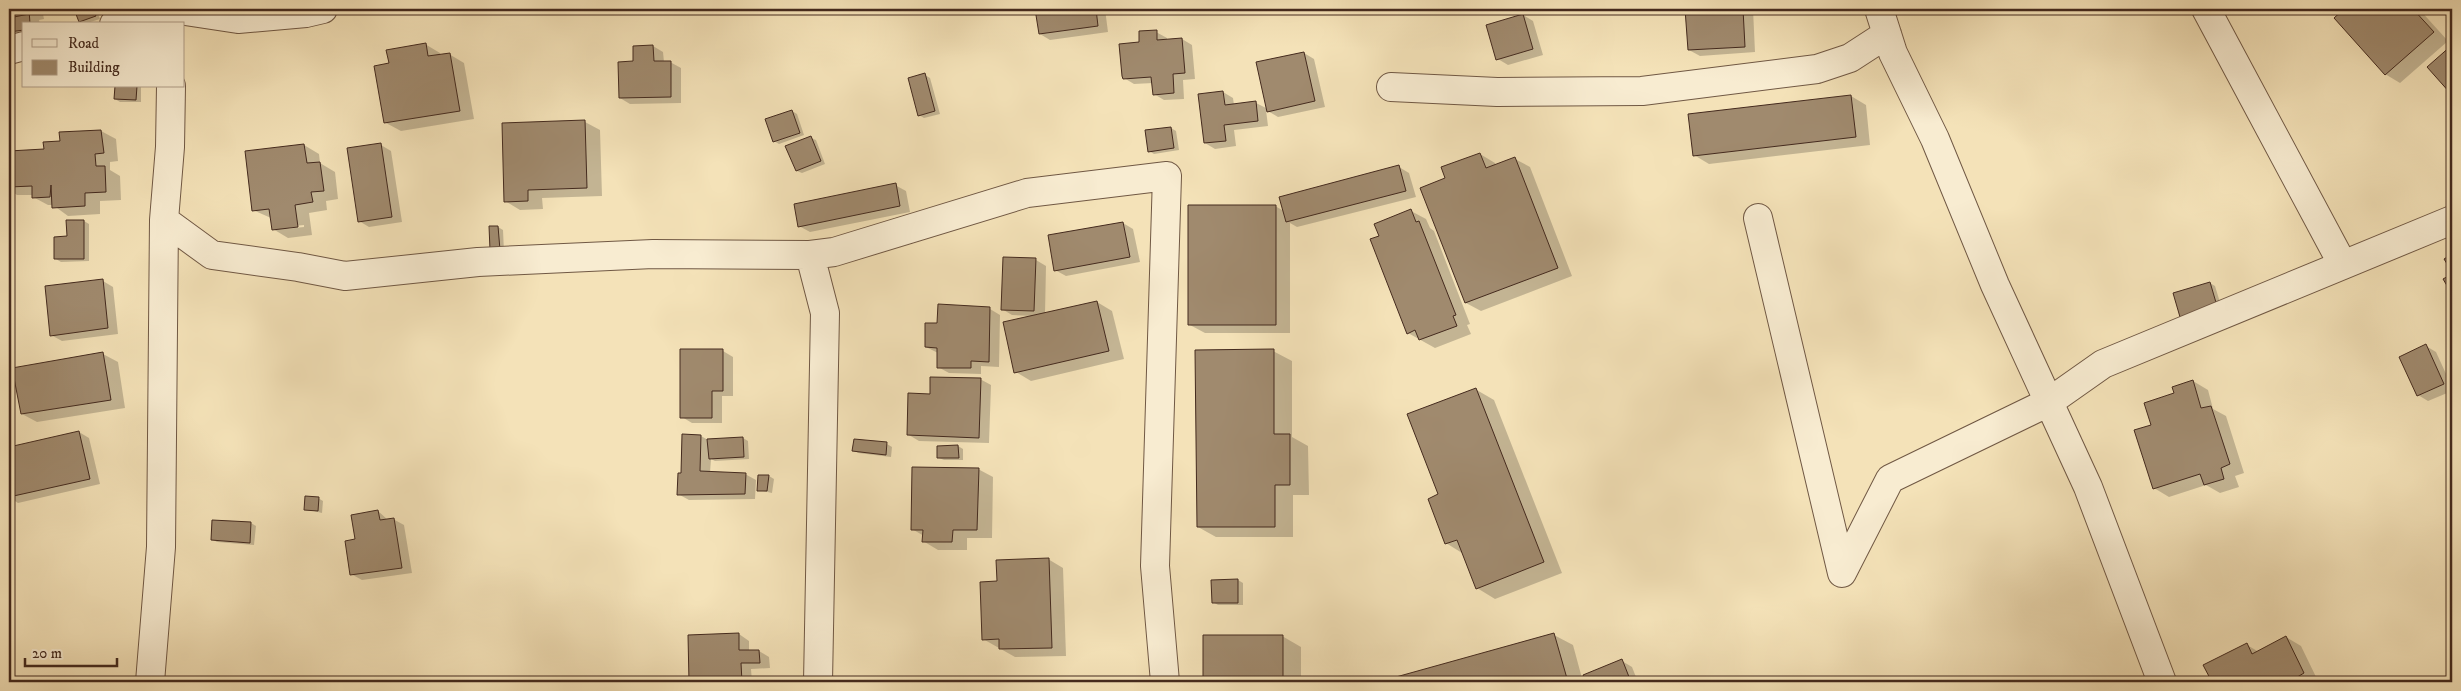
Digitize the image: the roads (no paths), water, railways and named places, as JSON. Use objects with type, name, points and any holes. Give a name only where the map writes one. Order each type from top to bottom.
[{"type":"street","points":[[171,22],[172,9]]},
{"type":"street","points":[[122,22],[172,9],[238,19],[306,13],[323,9]]},
{"type":"street","points":[[2206,9],[2343,264]]},
{"type":"street","points":[[1391,86],[1497,92],[1642,91],[1817,69],[1850,58],[1883,21]]},
{"type":"street","points":[[1883,21],[1893,53],[1935,139],[1995,285],[2088,488],[2162,682]]},
{"type":"street","points":[[9,50],[22,47]]},
{"type":"street","points":[[150,682],[162,547],[164,220],[170,147],[170,88]]},
{"type":"street","points":[[164,220],[212,255],[298,267],[345,276],[478,262],[653,254],[810,255],[834,252],[1027,193],[1168,176],[1155,566],[1165,682]]},
{"type":"street","points":[[1758,218],[1842,573],[1890,479],[2049,402],[2103,364],[2452,220]]},
{"type":"street","points":[[810,255],[825,313],[818,682]]}]
